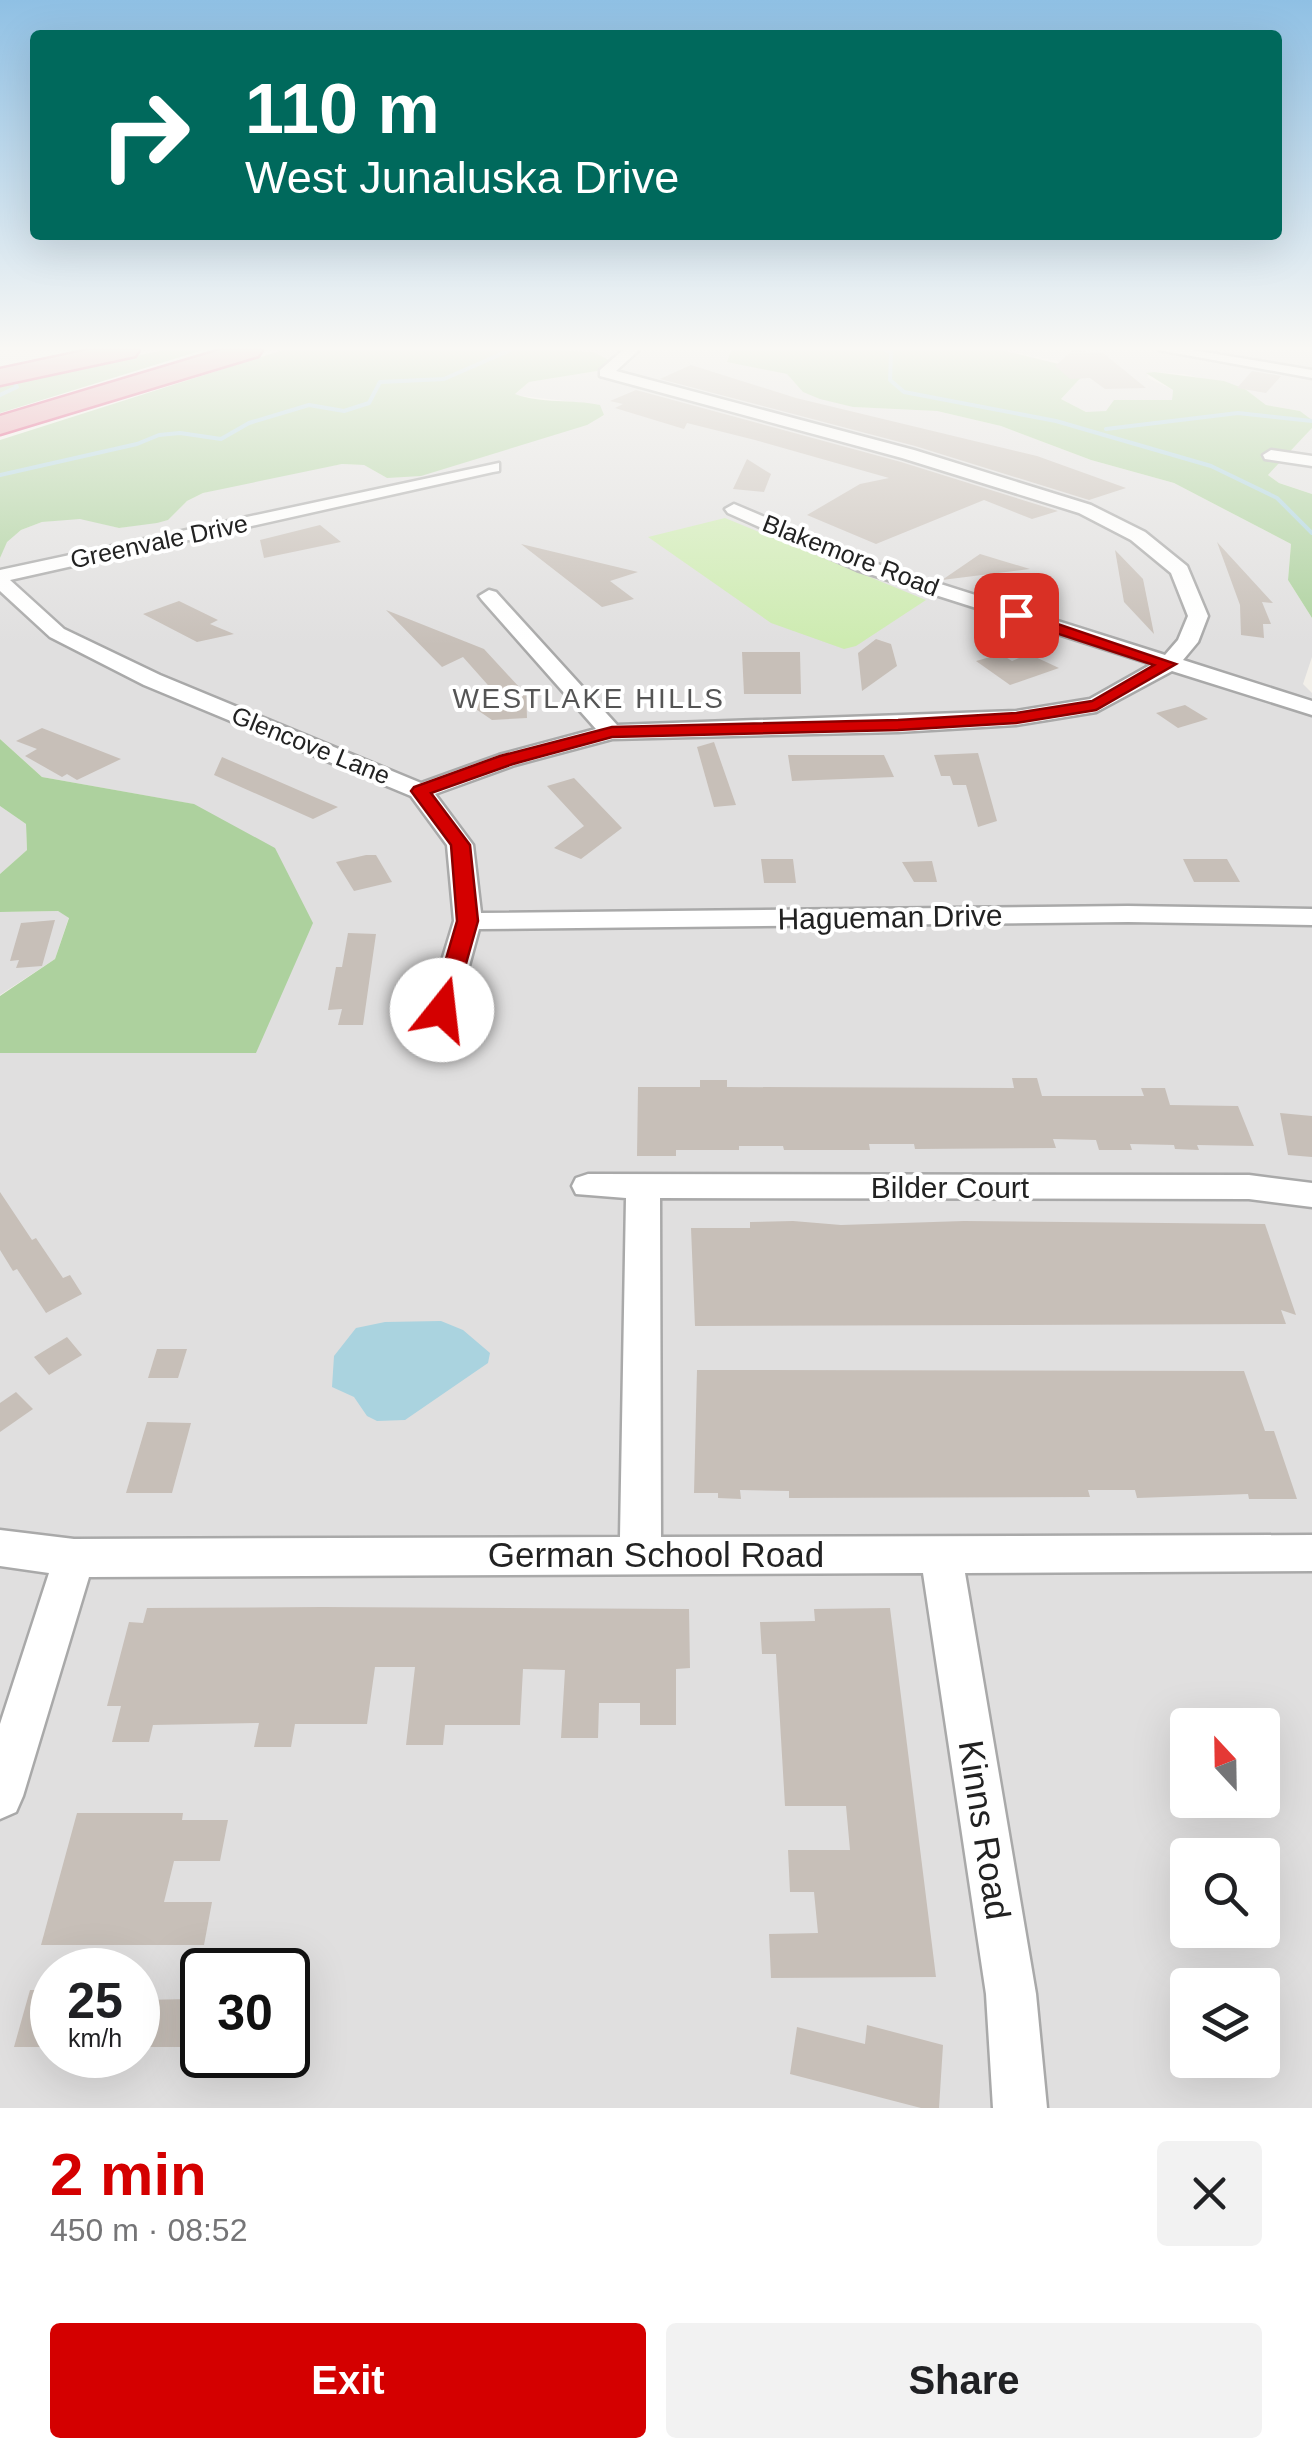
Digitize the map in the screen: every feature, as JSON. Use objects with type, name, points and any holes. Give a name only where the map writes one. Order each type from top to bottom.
[{"type":"street","points":[[420,791],[507,760],[612,732],[898,725],[1016,718],[1096,705],[1168,664],[1188,642],[1198,616],[1180,570],[1138,536],[1085,509],[887,448]]},
{"type":"street","points":[[1271,454],[1312,461]]},
{"type":"street","name":"Greenvale Drive","points":[[0,578],[493,466]]},
{"type":"street","name":"Blakemore Road","points":[[734,508],[864,566],[1312,708]]},
{"type":"street","name":"Glencove Lane","points":[[0,578],[57,634],[152,680],[420,791],[460,845],[468,921],[442,1010]]},
{"type":"street","points":[[489,596],[612,732]]},
{"type":"street","name":"Hagueman Drive","points":[[468,921],[1128,914],[1312,917]]},
{"type":"street","name":"Bilder Court","points":[[588,1186],[1249,1187],[1312,1196]]},
{"type":"street","points":[[640,1554],[643,1187]]},
{"type":"street","name":"German School Road","points":[[0,1548],[74,1558],[1312,1553]]},
{"type":"street","name":"Kinns Road","points":[[940,1554],[1012,1994],[1020,2108]]},
{"type":"street","points":[[0,1796],[74,1558]]},
{"type":"shaded area","points":[[491,448],[1060,448],[1174,483],[1291,544],[1288,580],[1312,618],[1312,657],[1303,684],[1312,693],[1312,2108],[0,2108],[0,1053],[255,1053],[193,804],[42,777],[0,739],[0,558],[6,542],[21,530],[42,522],[80,518],[119,528],[168,520],[187,501],[203,493],[272,476],[342,464],[364,465],[387,478]]},
{"type":"shaded area","points":[[1293,448],[1312,448],[1312,494],[1268,475]]},
{"type":"shaded area","points":[[0,806],[26,824],[27,850],[0,874]]},
{"type":"shaded area","points":[[58,911],[69,917],[55,959],[0,995],[0,912]]},
{"type":"green space","points":[[0,448],[511,448],[421,476],[387,478],[364,465],[342,464],[203,493],[187,501],[168,520],[157,523],[119,528],[80,519],[42,522],[21,530],[7,542],[0,558]]},
{"type":"green space","points":[[1060,448],[1293,448],[1268,475],[1312,494],[1312,618],[1288,580],[1291,544],[1174,483]]},
{"type":"green space","points":[[725,518],[926,600],[856,646],[844,649],[771,623],[648,537]]},
{"type":"green space","points":[[0,739],[42,777],[194,804],[275,848],[313,923],[256,1053],[0,1053],[0,996],[55,959],[69,918],[58,911],[0,912],[0,874],[27,850],[26,824],[0,806]]},
{"type":"water","points":[[441,1321],[463,1330],[490,1353],[488,1363],[405,1420],[377,1421],[367,1416],[354,1397],[332,1387],[334,1356],[356,1328],[385,1322]]},
{"type":"building","points":[[785,448],[851,448],[1058,511],[1032,519],[984,500],[876,544],[807,515],[860,484],[889,478]]},
{"type":"building","points":[[923,448],[1005,448],[1126,488],[1089,500]]},
{"type":"building","points":[[747,459],[771,474],[764,492],[733,489]]},
{"type":"building","points":[[320,525],[341,542],[264,558],[260,540]]},
{"type":"building","points":[[1217,542],[1273,603],[1262,602],[1271,624],[1263,624],[1264,638],[1241,635],[1240,605]]},
{"type":"building","points":[[521,544],[638,572],[610,581],[634,599],[602,607]]},
{"type":"building","points":[[1115,550],[1143,579],[1154,634],[1124,602]]},
{"type":"building","points":[[980,554],[1030,569],[942,580]]},
{"type":"building","points":[[179,601],[218,620],[210,624],[234,634],[197,642],[143,614]]},
{"type":"building","points":[[386,610],[484,649],[520,688],[526,688],[527,718],[492,720],[467,703],[495,693],[463,657],[442,667]]},
{"type":"building","points":[[876,639],[891,644],[897,666],[862,691],[858,653]]},
{"type":"building","points":[[742,652],[800,652],[801,694],[744,694]]},
{"type":"building","points":[[1001,654],[1012,661],[1029,654],[1059,668],[1010,685],[976,661]]},
{"type":"building","points":[[1185,705],[1208,719],[1178,728],[1156,713]]},
{"type":"building","points":[[42,728],[121,759],[77,780],[67,774],[62,777],[25,756],[37,749],[16,741]]},
{"type":"building","points":[[714,742],[736,805],[714,807],[697,747]]},
{"type":"building","points":[[978,753],[997,821],[978,827],[966,785],[953,785],[950,776],[941,776],[934,755]]},
{"type":"building","points":[[788,755],[884,755],[894,777],[792,781]]},
{"type":"building","points":[[222,757],[338,807],[313,819],[214,775]]},
{"type":"building","points":[[574,778],[622,828],[581,859],[554,848],[584,826],[547,786]]},
{"type":"building","points":[[376,855],[392,882],[354,891],[336,862]]},
{"type":"building","points":[[761,859],[793,859],[796,883],[764,883]]},
{"type":"building","points":[[1183,859],[1227,859],[1240,882],[1194,882]]},
{"type":"building","points":[[932,861],[937,882],[914,882],[902,862]]},
{"type":"building","points":[[55,920],[42,966],[16,968],[19,960],[10,961],[21,923]]},
{"type":"building","points":[[348,933],[376,934],[363,1025],[338,1025],[342,1009],[328,1010],[336,967],[342,967]]},
{"type":"building","points":[[1012,1078],[1037,1078],[1042,1096],[1144,1096],[1141,1088],[1165,1088],[1170,1105],[1238,1106],[1254,1146],[1197,1145],[1199,1150],[1130,1144],[1132,1150],[1099,1150],[1096,1140],[1053,1139],[1056,1148],[915,1149],[914,1144],[869,1144],[870,1150],[784,1150],[783,1146],[739,1146],[739,1150],[676,1150],[676,1156],[637,1156],[638,1087],[700,1087],[700,1080],[727,1080],[727,1087],[1014,1088]]},
{"type":"building","points":[[1280,1113],[1312,1116],[1312,1157],[1288,1155]]},
{"type":"building","points":[[0,1192],[32,1240],[36,1238],[63,1278],[70,1275],[82,1294],[46,1313],[0,1250]]},
{"type":"building","points":[[964,1221],[1265,1224],[1296,1315],[1281,1310],[1286,1324],[695,1326],[691,1228],[750,1228],[750,1222],[841,1225]]},
{"type":"building","points":[[67,1337],[82,1355],[49,1375],[34,1357]]},
{"type":"building","points":[[157,1349],[187,1349],[178,1378],[148,1378]]},
{"type":"building","points":[[697,1370],[1244,1371],[1265,1431],[1274,1431],[1297,1499],[1249,1499],[1248,1494],[1137,1498],[1135,1490],[1088,1490],[1090,1497],[789,1498],[789,1491],[740,1490],[741,1499],[718,1498],[718,1493],[694,1493]]},
{"type":"building","points":[[16,1392],[33,1409],[0,1432],[0,1403]]},
{"type":"building","points":[[147,1422],[191,1423],[172,1493],[126,1493]]},
{"type":"building","points":[[147,1608],[689,1609],[690,1668],[676,1669],[676,1725],[640,1725],[640,1703],[599,1703],[598,1738],[561,1738],[565,1670],[523,1669],[520,1725],[445,1725],[443,1745],[406,1745],[415,1667],[375,1667],[367,1724],[295,1724],[291,1747],[254,1747],[259,1723],[153,1725],[149,1742],[112,1742],[121,1706],[107,1706],[129,1622],[143,1623]]},
{"type":"building","points":[[890,1608],[936,1977],[771,1978],[769,1934],[818,1933],[814,1892],[790,1892],[788,1850],[850,1850],[846,1806],[785,1806],[776,1654],[762,1654],[760,1622],[815,1621],[814,1609]]},
{"type":"building","points":[[77,1813],[183,1813],[182,1820],[228,1820],[220,1861],[174,1861],[164,1902],[212,1902],[204,1945],[41,1945]]},
{"type":"building","points":[[30,1990],[30,2047],[14,2047]]},
{"type":"building","points":[[180,1999],[180,2047],[160,2047],[160,2000]]},
{"type":"building","points":[[867,2025],[943,2045],[939,2108],[921,2108],[790,2074],[797,2027],[865,2044]]},
{"type":"waterway","points":[[0,475],[118,448]]},
{"type":"waterway","points":[[1150,448],[1211,466],[1277,498],[1312,533]]},
{"type":"district","name":"WESTLAKE HILLS","points":[[589,698]]},
{"type":"route","points":[[442,1010],[468,921],[460,845],[420,791],[507,760],[612,732],[898,725],[1016,718],[1096,705],[1168,664],[1016,615]]}]
